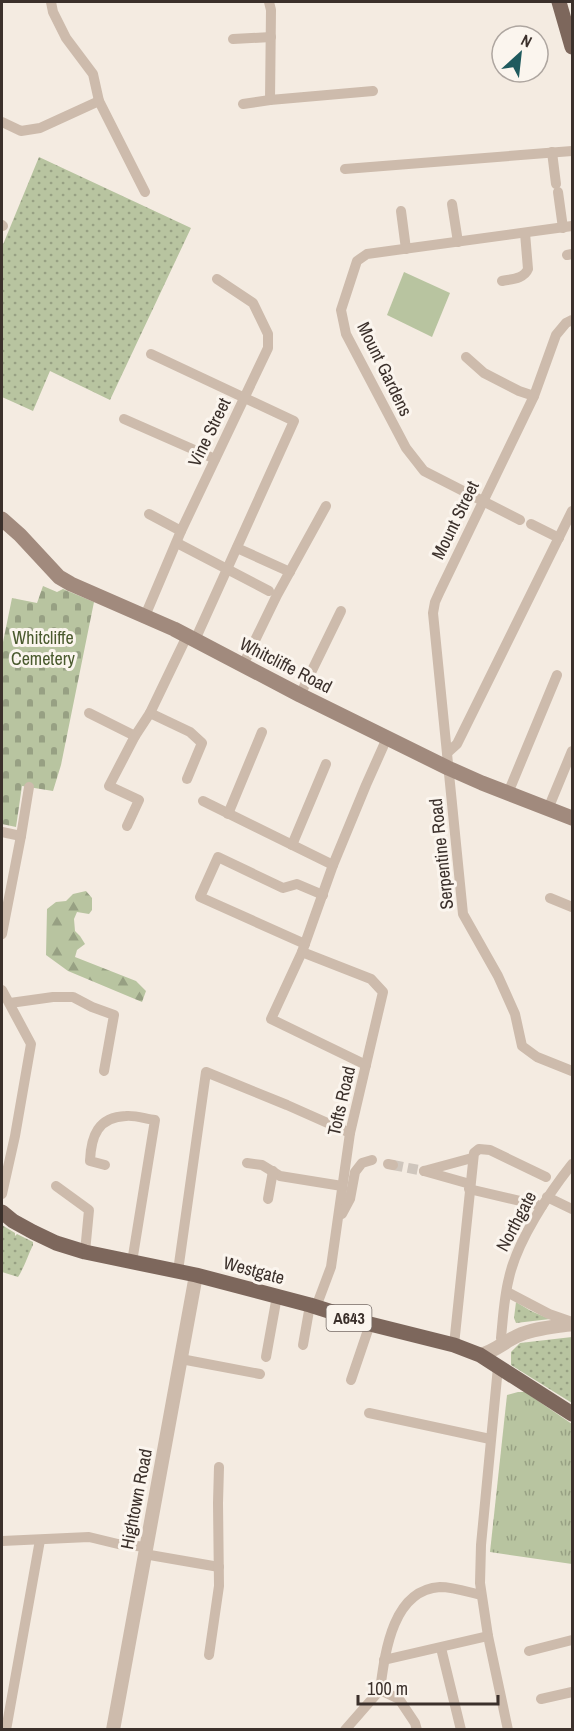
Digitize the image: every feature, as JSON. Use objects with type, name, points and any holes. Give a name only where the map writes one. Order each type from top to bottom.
[{"type":"main road","points":[[559,2],[573,47]]},
{"type":"main road","name":"Whitcliffe Road","points":[[2,519],[59,577],[191,638],[387,738],[448,760],[508,793],[573,818]]},
{"type":"main road","name":"Westgate","points":[[2,1212],[13,1221],[56,1243],[85,1252],[196,1275],[454,1345],[480,1355],[501,1369]]},
{"type":"main road","name":"A643","points":[[501,1369],[573,1414]]},
{"type":"street","points":[[51,2],[53,12],[66,38],[93,74],[99,101],[145,192]]},
{"type":"street","points":[[269,2],[272,10],[270,100]]},
{"type":"street","points":[[233,39],[271,37]]},
{"type":"street","points":[[243,104],[373,91]]},
{"type":"street","points":[[2,122],[21,131],[40,128],[99,101]]},
{"type":"street","points":[[345,169],[573,151]]},
{"type":"street","points":[[401,211],[406,249],[568,227],[557,188],[552,152]]},
{"type":"street","points":[[452,204],[458,242]]},
{"type":"street","points":[[502,281],[526,274],[528,269],[525,233]]},
{"type":"street","name":"Mount Gardens","points":[[406,249],[367,254],[357,261],[341,310],[346,334],[406,448],[424,471],[483,501]]},
{"type":"street","name":"Vine Street","points":[[145,616],[181,531],[268,348],[268,334],[253,303],[217,279]]},
{"type":"street","name":"Mount Street","points":[[448,760],[433,613],[435,602],[534,396],[556,335],[566,323],[573,320]]},
{"type":"street","points":[[127,826],[138,800],[110,786],[227,569],[294,421],[151,354]]},
{"type":"street","points":[[466,357],[484,373],[534,396]]},
{"type":"street","points":[[124,419],[215,459]]},
{"type":"street","points":[[483,501],[520,520]]},
{"type":"street","points":[[243,665],[326,506]]},
{"type":"street","points":[[448,760],[573,511]]},
{"type":"street","points":[[149,514],[181,531]]},
{"type":"street","points":[[531,524],[559,538]]},
{"type":"street","points":[[177,543],[269,591]]},
{"type":"street","points":[[237,548],[290,572]]},
{"type":"street","points":[[300,695],[341,611]]},
{"type":"street","points":[[508,793],[557,675]]},
{"type":"street","points":[[89,713],[135,736]]},
{"type":"street","points":[[150,713],[190,732],[202,743],[187,778]]},
{"type":"street","points":[[228,814],[262,732]]},
{"type":"street","points":[[366,1065],[271,1019],[303,948],[333,865],[387,738]]},
{"type":"street","points":[[548,809],[573,752]]},
{"type":"street","name":"Serpentine Road","points":[[448,760],[463,914],[498,976],[515,1014],[522,1046],[537,1057],[573,1071]]},
{"type":"street","points":[[292,844],[326,764]]},
{"type":"street","points":[[2,934],[30,787]]},
{"type":"street","points":[[203,801],[333,865]]},
{"type":"street","points":[[2,832],[21,836]]},
{"type":"street","points":[[303,948],[200,897],[218,857],[283,888],[297,884],[322,895]]},
{"type":"street","points":[[550,898],[573,907]]},
{"type":"street","name":"Tofts Road","points":[[303,948],[371,979],[383,992],[350,1134],[331,1267],[313,1306],[303,1345]]},
{"type":"street","points":[[2,990],[32,1044],[2,1194]]},
{"type":"street","points":[[10,1003],[73,996],[114,1015],[104,1071]]},
{"type":"street","points":[[178,1271],[206,1072],[350,1134]]},
{"type":"street","points":[[105,1165],[90,1161],[90,1146],[95,1131],[108,1120],[127,1116],[155,1120],[132,1262]]},
{"type":"street","points":[[454,1345],[474,1152],[479,1149],[490,1150],[546,1177]]},
{"type":"street","points":[[472,1158],[424,1171],[470,1187],[573,1209]]},
{"type":"street","points":[[338,1224],[350,1199],[356,1172],[362,1163],[372,1160]]},
{"type":"street","points":[[248,1163],[262,1165],[280,1176],[342,1186]]},
{"type":"street","name":"Northgate","points":[[501,1369],[503,1345],[501,1338],[508,1278],[516,1256],[545,1202],[573,1164]]},
{"type":"street","points":[[268,1199],[273,1171]]},
{"type":"street","points":[[56,1186],[89,1210],[85,1252]]},
{"type":"street","name":"Hightown Road","points":[[113,1730],[196,1275]]},
{"type":"street","points":[[507,1292],[549,1314],[573,1323]]},
{"type":"street","points":[[266,1357],[277,1296]]},
{"type":"street","points":[[480,1355],[491,1352],[529,1331],[573,1323]]},
{"type":"street","points":[[351,1380],[370,1324]]},
{"type":"street","points":[[181,1359],[260,1374]]},
{"type":"street","points":[[501,1369],[490,1440],[480,1583],[488,1636],[508,1730]]},
{"type":"street","points":[[369,1413],[490,1440]]},
{"type":"street","points":[[209,1654],[219,1586],[219,1467]]},
{"type":"street","points":[[2,1541],[89,1537],[219,1567]]},
{"type":"street","points":[[6,1730],[40,1540]]},
{"type":"street","points":[[345,1730],[380,1690],[384,1660],[393,1625],[407,1604],[422,1592],[441,1587],[481,1594]]},
{"type":"street","points":[[384,1660],[488,1636]]},
{"type":"street","points":[[529,1651],[573,1641]]},
{"type":"street","points":[[441,1648],[460,1730]]},
{"type":"street","points":[[380,1690],[399,1699],[417,1730]]},
{"type":"street","points":[[541,1699],[573,1692]]},
{"type":"green space","points":[[39,157],[191,228],[110,400],[50,371],[33,411],[2,397],[2,247]]},
{"type":"green space","points":[[404,272],[450,293],[432,337],[387,315]]},
{"type":"green space","name":"Whitcliffe Cemetery","points":[[43,586],[57,592],[63,589],[94,602],[61,765],[53,791],[22,786],[16,827],[2,824],[2,647],[12,598],[37,603]]},
{"type":"green space","points":[[86,891],[92,898],[92,910],[89,914],[77,912],[74,919],[75,931],[85,944],[77,950],[75,957],[136,981],[146,991],[142,1002],[68,971],[46,955],[47,909],[56,902],[66,901],[73,894]]},
{"type":"green space","points":[[2,1225],[15,1233],[15,1236],[17,1234],[33,1242],[18,1277],[2,1272]]},
{"type":"green space","points":[[516,1302],[550,1319],[516,1323],[514,1318]]},
{"type":"green space","points":[[572,1337],[572,1403],[511,1365],[511,1352],[520,1343]]},
{"type":"green space","points":[[525,1392],[572,1424],[572,1564],[490,1552],[507,1395]]},
{"type":"tunnel","points":[[393,1165],[424,1171]]}]
